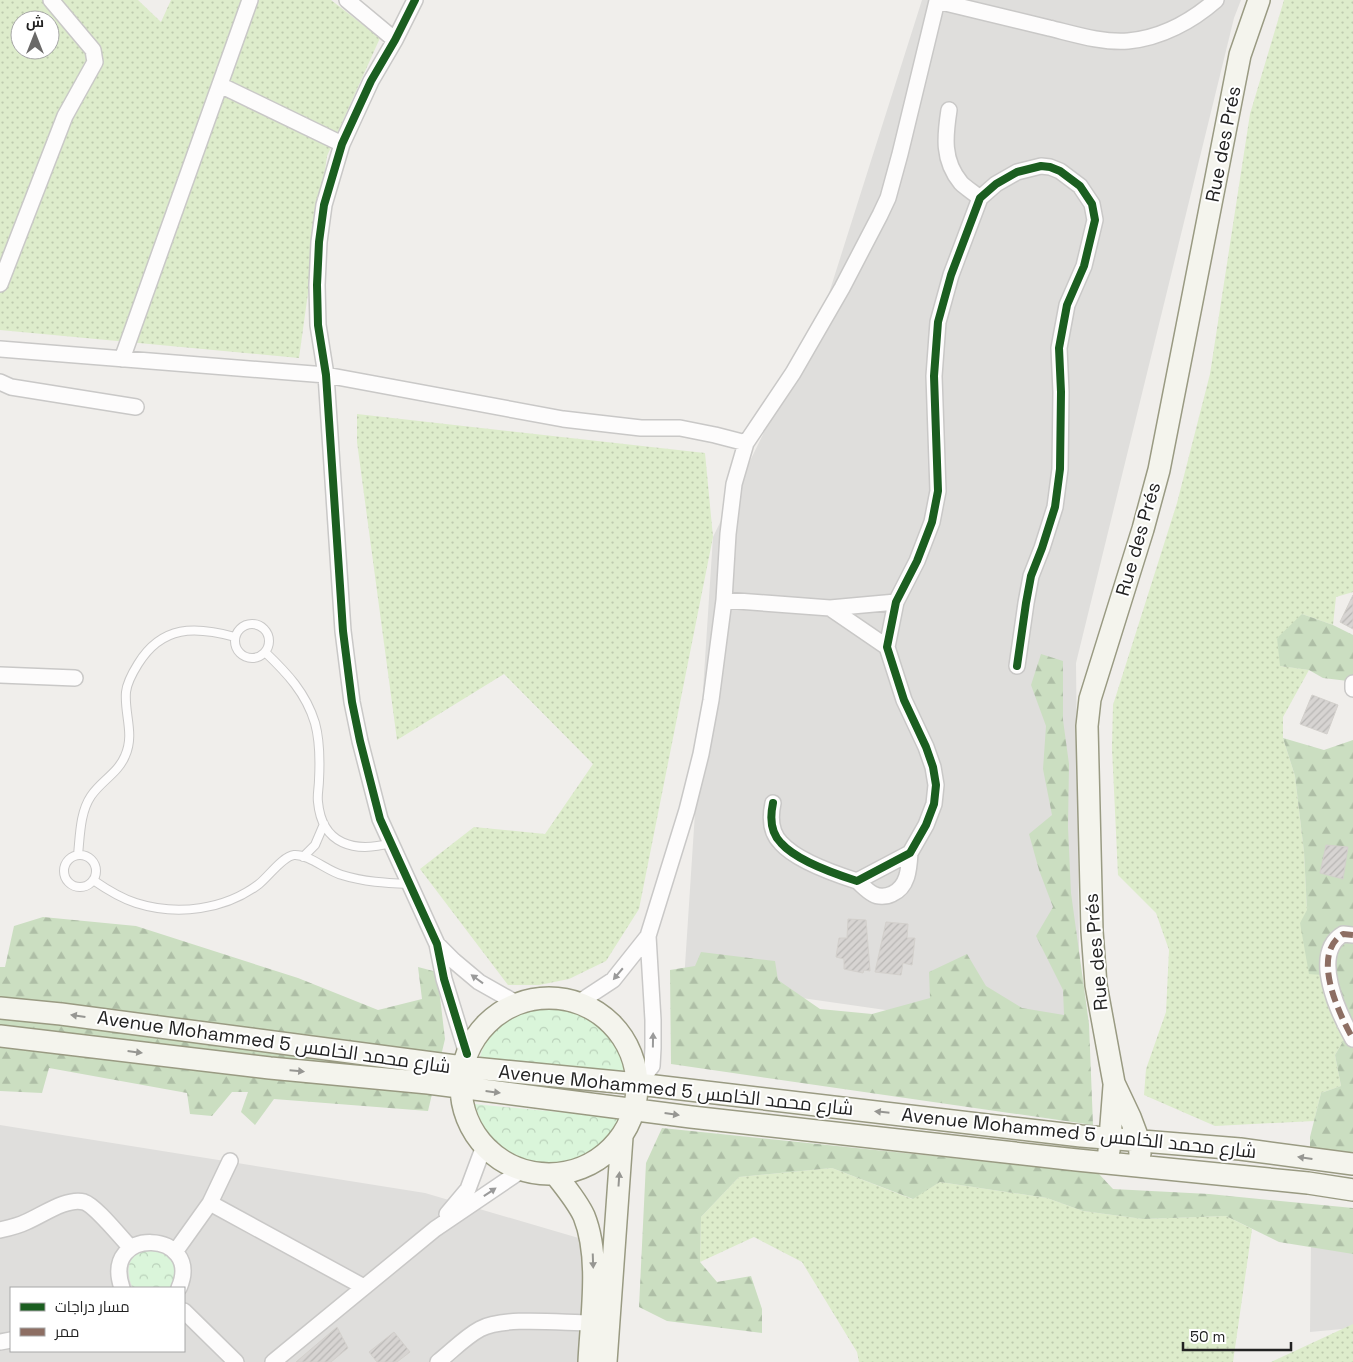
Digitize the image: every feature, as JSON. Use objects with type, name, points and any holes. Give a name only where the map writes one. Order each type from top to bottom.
[{"type":"main road","name":"Rue des Prés","points":[[1108,1163],[1114,1084],[1096,985],[1092,931],[1087,766],[1087,726],[1090,699],[1143,529],[1158,470],[1240,54],[1259,0]]},
{"type":"main road","points":[[538,999],[558,999],[578,1003],[606,1019],[627,1045],[638,1084],[635,1109],[622,1137],[604,1156],[581,1169],[555,1174],[522,1170],[502,1160],[484,1146],[472,1129],[464,1109],[461,1088],[465,1060],[479,1033],[497,1016],[518,1004],[538,999]]},
{"type":"main road","name":"Avenue Mohammed 5 شارع محمد الخامس","points":[[0,1008],[465,1060],[638,1084],[1110,1138],[1240,1149],[1353,1164]]},
{"type":"main road","name":"Avenue Mohammed 5 شارع محمد الخامس","points":[[0,1036],[270,1068],[414,1082],[691,1117],[1308,1183],[1353,1190]]},
{"type":"main road","name":"Rue des Prés","points":[[1114,1084],[1139,1140],[1141,1166]]},
{"type":"main road","points":[[606,1362],[622,1137]]},
{"type":"main road","points":[[555,1174],[583,1214],[590,1234],[594,1268],[588,1362]]},
{"type":"street","points":[[0,284],[65,116],[95,62],[93,50],[52,0]]},
{"type":"street","points":[[122,359],[250,0]]},
{"type":"street","points":[[347,0],[395,40]]},
{"type":"street","points":[[415,0],[395,40],[371,81],[342,144],[324,206],[319,242],[318,325],[326,375],[343,631],[351,693],[360,741],[380,819],[437,944],[465,1060]]},
{"type":"street","points":[[638,1084],[652,1066],[653,1020],[648,936],[684,820],[701,754],[712,700],[724,600],[728,534],[734,484],[746,443],[793,372],[842,288],[888,198],[937,0],[1088,36],[1126,41],[1152,37],[1175,27],[1201,13],[1216,0]]},
{"type":"street","points":[[220,84],[342,144]]},
{"type":"street","points":[[950,110],[945,142],[951,166],[961,183],[980,198]]},
{"type":"street","points":[[773,803],[770,815],[772,828],[780,843],[795,854],[835,874],[857,881],[873,894],[882,897],[894,894],[900,890],[909,871],[910,853],[926,826],[934,804],[936,785],[933,767],[926,747],[904,700],[887,647],[896,602],[917,561],[932,522],[938,491],[934,376],[938,322],[951,275],[980,198],[996,184],[1017,172],[1031,167],[1050,167],[1060,171],[1080,186],[1092,204],[1095,220],[1084,266],[1067,305],[1059,348],[1062,392],[1060,469],[1055,507],[1031,576],[1017,666]]},
{"type":"street","points":[[0,349],[326,375],[563,419],[641,428],[680,428],[746,443]]},
{"type":"street","points":[[0,382],[11,387],[136,407]]},
{"type":"street","points":[[724,600],[830,608],[896,602]]},
{"type":"street","points":[[830,608],[887,647]]},
{"type":"street","points":[[0,674],[75,678]]},
{"type":"street","points":[[1353,683],[1353,689]]},
{"type":"street","points":[[857,881],[910,853]]},
{"type":"street","points":[[1353,935],[1343,934],[1334,941],[1331,948],[1328,970],[1329,981],[1344,1024],[1353,1039]]},
{"type":"street","points":[[578,1003],[613,980],[648,936]]},
{"type":"street","points":[[437,944],[479,982],[518,1004]]},
{"type":"street","points":[[435,1229],[468,1189],[484,1146]]},
{"type":"street","points":[[175,1252],[210,1203],[230,1160]]},
{"type":"street","points":[[273,1362],[435,1229],[522,1170]]},
{"type":"street","points":[[0,1230],[24,1223],[65,1204],[85,1203],[96,1211],[131,1248]]},
{"type":"street","points":[[210,1203],[364,1287]]},
{"type":"street","points":[[122,1287],[119,1277],[120,1266],[124,1256],[131,1248],[140,1244],[159,1242],[175,1252],[181,1261],[183,1271],[180,1287]]},
{"type":"street","points":[[185,1312],[236,1362]]},
{"type":"street","points":[[438,1362],[456,1355],[478,1330],[494,1323],[591,1323]]},
{"type":"lane","points":[[252,624],[262,627],[266,631],[269,642],[265,652],[255,658],[244,657],[236,648],[235,637],[237,632],[246,625],[252,624]]},
{"type":"lane","points":[[78,855],[81,824],[85,807],[90,797],[119,768],[126,755],[130,740],[126,691],[142,657],[166,636],[183,630],[203,629],[235,637]]},
{"type":"lane","points":[[265,652],[289,675],[301,691],[315,723],[319,748],[318,800],[320,815],[324,824],[334,837],[344,844],[359,848],[391,843]]},
{"type":"lane","points":[[303,857],[315,845],[324,824]]},
{"type":"lane","points":[[78,855],[85,855],[93,861],[96,871],[93,880],[89,884],[78,887],[68,882],[63,872],[66,861],[78,855]]},
{"type":"lane","points":[[93,880],[123,898],[136,903],[187,910],[220,904],[237,898],[257,885],[286,858],[294,855],[313,860],[325,869],[342,875],[369,881],[410,884]]},
{"type":"shaded area","points":[[922,0],[1241,0],[1234,18],[1076,663],[1080,1038],[684,981],[713,537],[824,309]]},
{"type":"shaded area","points":[[0,1125],[425,1193],[582,1239],[587,1362],[0,1362]]},
{"type":"shaded area","points":[[1311,1243],[1353,1247],[1353,1328],[1310,1332]]},
{"type":"green space","points":[[0,0],[138,0],[161,22],[171,0],[331,0],[380,38],[327,156],[299,358],[0,330]]},
{"type":"green space","points":[[1284,0],[1353,0],[1353,592],[1336,597],[1333,625],[1302,614],[1280,666],[1309,670],[1283,717],[1283,738],[1295,776],[1304,852],[1307,910],[1322,975],[1345,1038],[1335,1055],[1341,1086],[1321,1093],[1314,1121],[1215,1126],[1144,1095],[1146,1069],[1166,1012],[1169,950],[1156,913],[1118,875],[1112,748],[1113,705],[1177,503],[1210,374],[1250,114]]},
{"type":"green space","points":[[357,414],[705,453],[713,537],[639,909],[606,961],[569,979],[539,985],[508,985],[420,869],[474,827],[545,834],[593,764],[504,674],[397,740],[357,442]]},
{"type":"green space","points":[[1302,614],[1333,625],[1353,635],[1353,678],[1348,681],[1323,678],[1309,670],[1280,666],[1277,638]]},
{"type":"green space","points":[[1041,654],[1063,661],[1063,720],[1069,764],[1068,827],[1071,893],[1089,1024],[1093,1125],[671,1064],[670,970],[695,966],[701,952],[775,961],[778,980],[820,1009],[872,1014],[930,998],[929,972],[967,954],[986,986],[1022,1008],[1064,1015],[1063,990],[1036,936],[1053,907],[1039,870],[1029,834],[1052,815],[1043,769],[1046,726],[1031,685]]},
{"type":"green space","points":[[1283,738],[1324,750],[1353,740],[1353,1157],[1310,1151],[1310,1137],[1321,1093],[1341,1086],[1335,1055],[1345,1038],[1322,975],[1309,974],[1300,923],[1307,910],[1304,852],[1295,776]]},
{"type":"green space","points":[[43,917],[136,926],[298,978],[378,1010],[422,999],[418,967],[437,972],[445,1039],[428,1111],[274,1099],[255,1125],[241,1112],[248,1092],[232,1092],[212,1116],[190,1114],[187,1093],[49,1068],[42,1093],[0,1091],[0,967],[5,967],[14,926]]},
{"type":"green space","points":[[555,1008],[582,1014],[606,1031],[622,1055],[624,1072],[480,1057],[486,1042],[504,1023],[530,1010]]},
{"type":"green space","points":[[474,1104],[622,1118],[603,1143],[588,1155],[575,1161],[546,1164],[518,1156],[494,1140],[485,1129]]},
{"type":"green space","points":[[662,1128],[1098,1173],[1113,1189],[1209,1194],[1353,1208],[1353,1254],[1279,1242],[1226,1216],[1143,1219],[1083,1211],[1047,1198],[940,1182],[913,1199],[832,1168],[739,1177],[701,1217],[700,1262],[717,1282],[751,1276],[762,1309],[762,1333],[667,1321],[639,1307],[646,1163]]},
{"type":"green space","points":[[832,1168],[912,1199],[940,1182],[1047,1198],[1083,1211],[1143,1219],[1226,1216],[1252,1229],[1233,1362],[859,1362],[857,1352],[802,1262],[754,1237],[700,1262],[701,1217],[739,1177]]},
{"type":"green space","points":[[159,1250],[173,1261],[176,1273],[172,1287],[133,1287],[129,1278],[131,1261],[137,1253]]},
{"type":"green space","points":[[1353,1324],[1353,1362],[1271,1362]]},
{"type":"building","points":[[1353,595],[1353,629],[1340,622]]},
{"type":"building","points":[[1312,695],[1338,705],[1327,734],[1300,724]]},
{"type":"building","points":[[1326,845],[1348,847],[1343,879],[1320,873]]},
{"type":"building","points":[[848,919],[866,920],[870,971],[864,970],[863,973],[844,969],[844,959],[836,957],[839,938],[847,938]]},
{"type":"building","points":[[886,922],[908,924],[907,938],[915,938],[912,965],[903,963],[901,975],[875,972]]},
{"type":"building","points":[[337,1327],[348,1348],[331,1362],[296,1362]]},
{"type":"building","points":[[394,1332],[410,1352],[397,1362],[377,1362],[369,1352]]},
{"type":"marked path","points":[[1353,935],[1343,934],[1333,943],[1329,955],[1328,969],[1330,985],[1335,1000],[1353,1039]]},
{"type":"cycle path","points":[[415,0],[395,40],[371,81],[342,144],[324,205],[319,242],[318,325],[326,375],[343,631],[352,702],[380,819],[437,944],[444,979],[467,1054]]},
{"type":"cycle path","points":[[773,803],[771,819],[777,839],[781,843],[796,855],[816,866],[857,881],[910,853],[926,825],[934,804],[936,785],[933,767],[926,747],[904,700],[887,647],[896,602],[917,561],[932,522],[938,491],[934,376],[938,322],[951,275],[980,198],[996,184],[1017,172],[1041,166],[1060,171],[1080,186],[1092,204],[1095,220],[1084,266],[1067,305],[1059,348],[1061,392],[1060,469],[1055,507],[1031,576],[1017,666]]}]
